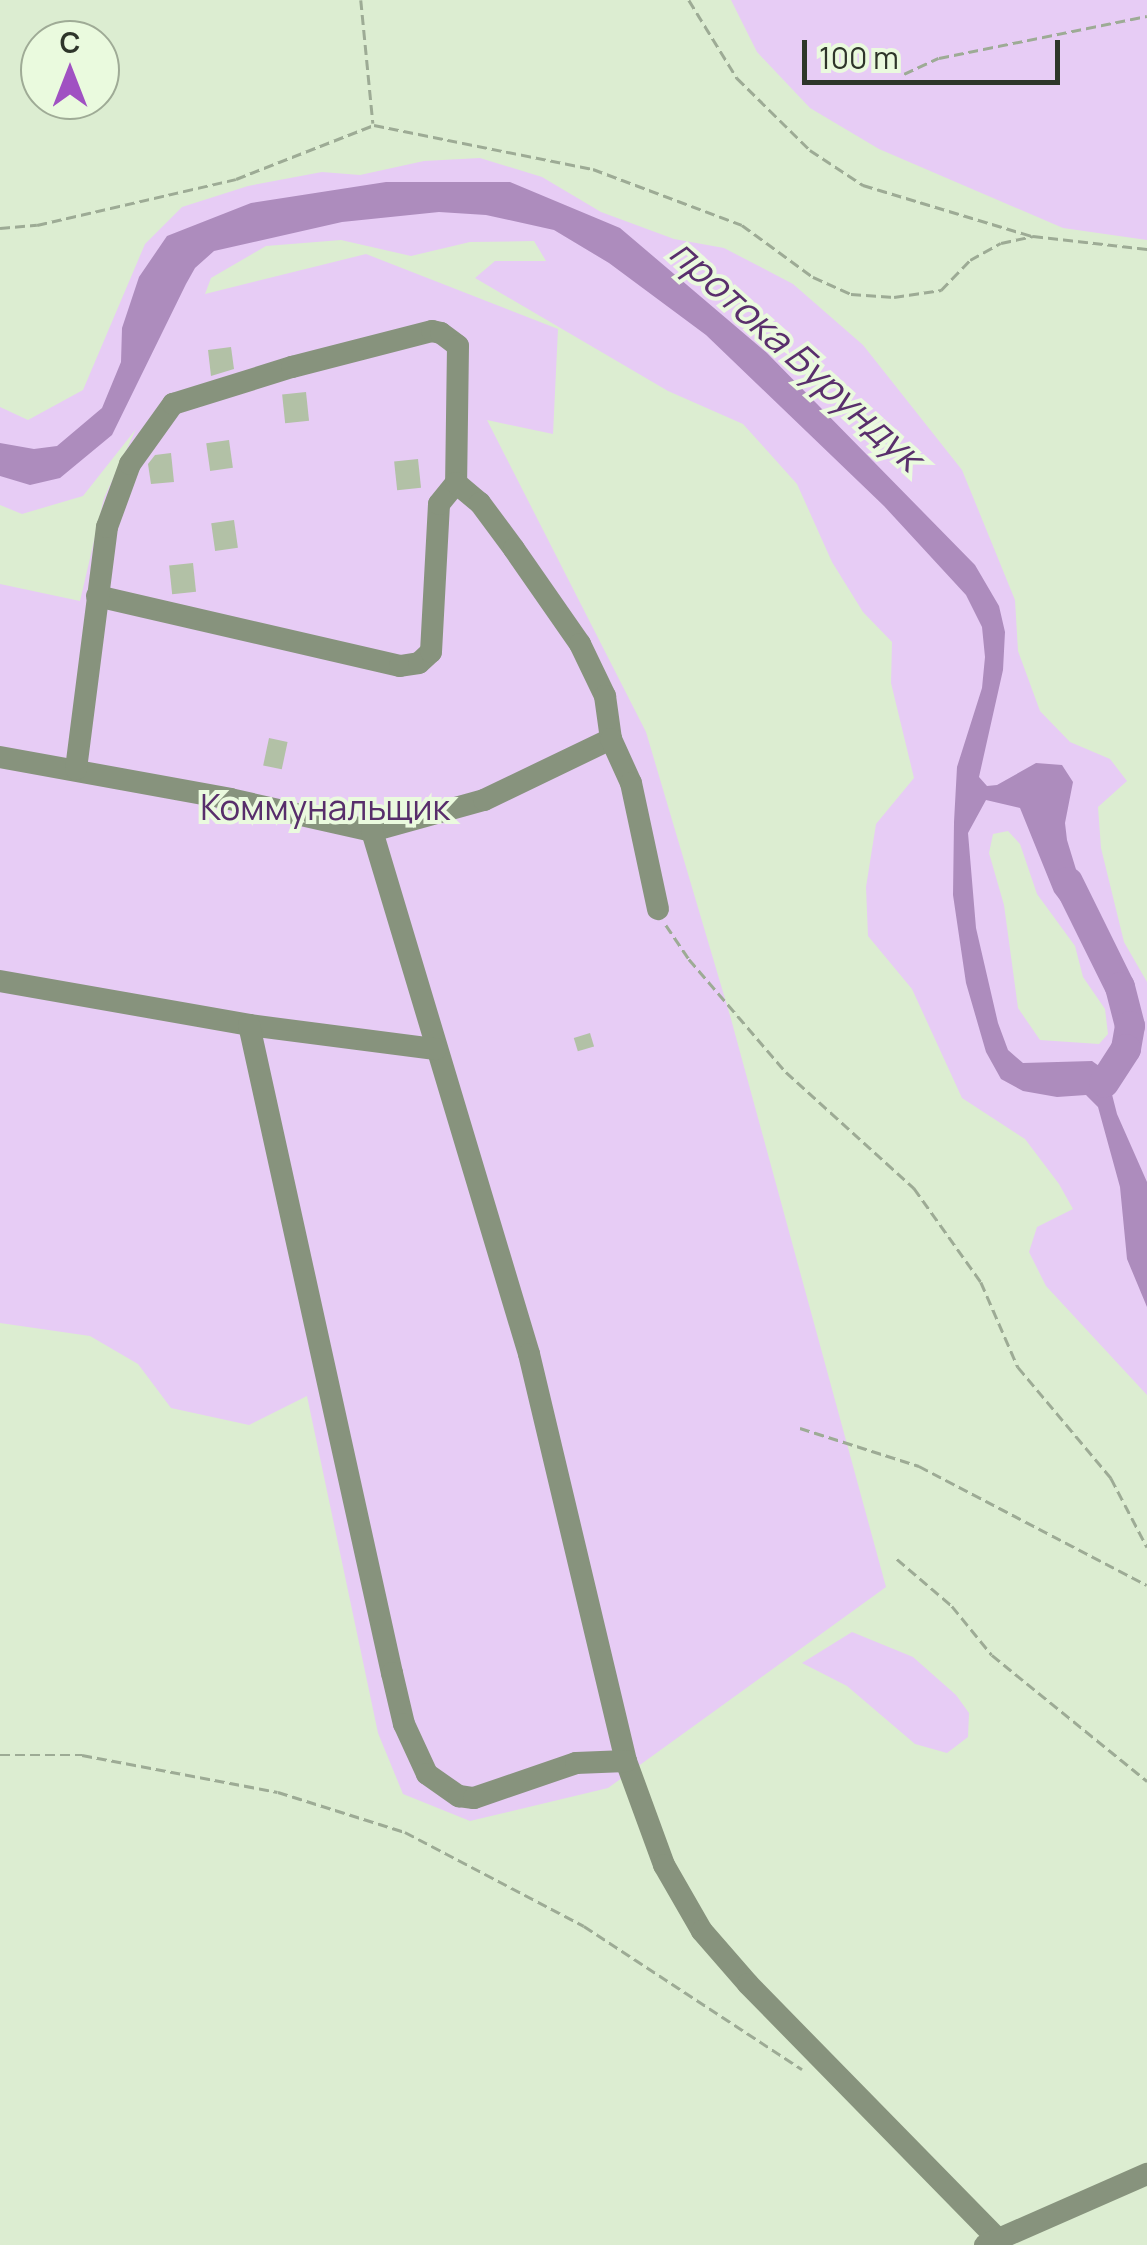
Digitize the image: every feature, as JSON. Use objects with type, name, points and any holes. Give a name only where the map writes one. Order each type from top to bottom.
[{"type":"street","points":[[76,770],[97,596],[107,527],[130,464],[174,404],[232,384],[432,330],[442,332],[458,346],[456,483],[439,504],[431,652],[420,663],[400,666],[97,596]]},
{"type":"street","points":[[456,483],[480,503],[580,644],[609,706],[611,739],[631,782],[658,910]]},
{"type":"street","points":[[0,757],[372,831],[484,800],[611,739]]},
{"type":"street","points":[[372,831],[529,1354],[626,1761],[664,1865],[702,1931],[991,2242],[1147,2174]]},
{"type":"street","points":[[0,982],[249,1025],[435,1049]]},
{"type":"street","points":[[249,1025],[392,1674],[404,1724],[427,1774],[459,1796],[474,1798],[576,1764],[626,1761]]},
{"type":"path","points":[[362,0],[374,126]]},
{"type":"path","points":[[690,0],[737,78],[810,150],[862,185],[1033,236],[1147,249]]},
{"type":"path","points":[[904,74],[939,58],[1147,16]]},
{"type":"path","points":[[0,228],[37,225],[236,179],[374,126],[593,169],[742,225],[813,277],[851,294],[894,297],[941,290],[970,260],[1002,243],[1033,236]]},
{"type":"path","points":[[658,910],[688,959],[786,1072],[914,1188],[981,1282],[1018,1367],[1111,1478],[1147,1547]]},
{"type":"path","points":[[800,1428],[919,1466],[1147,1585]]},
{"type":"path","points":[[897,1558],[952,1606],[992,1654],[1147,1781]]},
{"type":"path","points":[[0,1755],[82,1755],[258,1788],[405,1832],[584,1926],[810,2074]]},
{"type":"green space","points":[[731,0],[1147,0],[1147,240],[1063,228],[879,149],[810,108],[757,52]]},
{"type":"green space","name":"Коммунальщик","points":[[480,158],[542,177],[601,212],[674,239],[724,248],[793,284],[863,345],[962,470],[1015,600],[1018,651],[1040,711],[1070,742],[1110,759],[1127,781],[1098,807],[1101,848],[1124,942],[1147,982],[1147,1395],[1046,1286],[1029,1252],[1037,1227],[1073,1209],[1059,1184],[1025,1139],[962,1098],[912,989],[868,936],[866,887],[876,824],[914,778],[891,683],[892,642],[863,612],[832,562],[797,484],[743,424],[668,391],[475,278],[495,261],[546,261],[534,241],[470,242],[411,256],[341,240],[266,246],[211,278],[205,294],[366,254],[558,329],[553,434],[487,420],[646,732],[731,1019],[886,1587],[608,1788],[470,1821],[403,1794],[378,1733],[307,1396],[249,1425],[171,1408],[138,1364],[90,1336],[0,1323],[0,584],[80,601],[104,498],[136,429],[83,496],[22,514],[0,505],[0,407],[28,420],[83,390],[145,244],[182,207],[248,186],[322,172],[360,175],[424,161]],"holes":[[[1008,831],[1020,844],[1037,894],[1075,946],[1083,977],[1105,1009],[1108,1034],[1099,1044],[1040,1040],[1018,1008],[1004,905],[989,853],[993,834]]]},
{"type":"green space","points":[[852,1632],[913,1657],[956,1695],[969,1713],[968,1737],[947,1753],[915,1744],[847,1686],[802,1663]]},
{"type":"shaded area","points":[[386,182],[510,182],[620,228],[767,353],[975,565],[999,606],[1005,632],[1003,670],[979,777],[987,786],[997,785],[1036,763],[1062,765],[1073,782],[1065,823],[1067,840],[1089,912],[1073,917],[1054,892],[1020,808],[986,800],[968,833],[976,928],[998,1023],[1008,1050],[1023,1063],[1092,1061],[1106,1071],[1117,1114],[1147,1182],[1147,1307],[1127,1259],[1120,1187],[1098,1107],[1086,1095],[1057,1097],[1023,1091],[1001,1079],[986,1052],[966,983],[953,895],[957,767],[982,688],[985,657],[982,627],[966,595],[884,506],[706,335],[609,263],[554,230],[486,215],[439,212],[342,222],[214,251],[195,268],[186,284],[112,435],[60,478],[30,485],[0,476],[0,443],[34,449],[57,446],[102,408],[121,362],[122,328],[139,277],[167,236],[251,203]]},
{"type":"building","points":[[231,347],[234,369],[211,376],[208,350]]},
{"type":"building","points":[[306,392],[309,421],[285,423],[282,395]]},
{"type":"building","points":[[229,440],[233,468],[210,471],[206,443]]},
{"type":"building","points":[[171,453],[174,482],[151,484],[148,464],[155,455]]},
{"type":"building","points":[[418,459],[421,488],[397,490],[394,462]]},
{"type":"building","points":[[234,520],[238,548],[215,551],[211,523]]},
{"type":"building","points":[[193,563],[196,592],[172,594],[169,566]]},
{"type":"building","points":[[269,738],[288,742],[282,769],[263,765]]},
{"type":"building","points":[[590,1033],[594,1046],[578,1051],[574,1038]]},
{"type":"waterway","points":[[1068,882],[1120,987],[1130,1026],[1126,1049],[1104,1083]]},
{"type":"water label","name":"протока Бурундук","points":[[797,354]]}]
